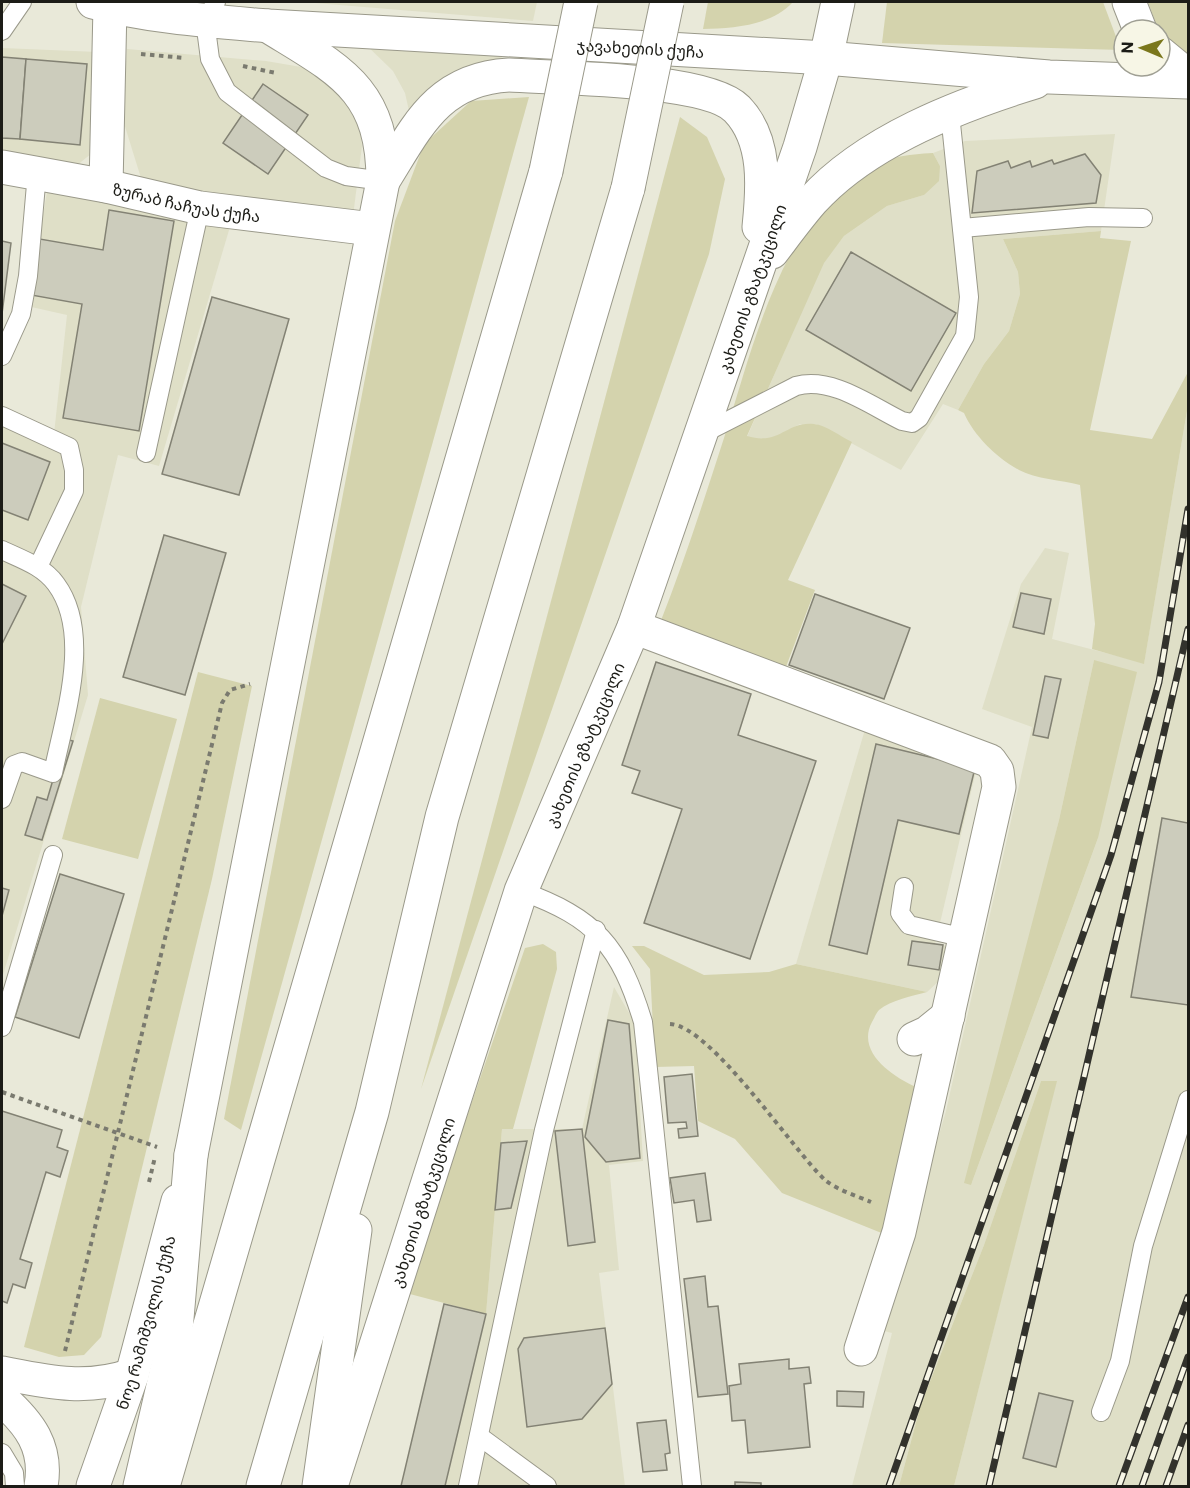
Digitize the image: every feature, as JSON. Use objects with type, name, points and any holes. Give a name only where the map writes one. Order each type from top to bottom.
[{"type":"main road","points":[[163,1486],[546,171],[581,2]]},
{"type":"main road","points":[[263,1486],[372,1112],[442,817],[628,188],[667,2]]},
{"type":"main road","name":"კახეთის გზატკეცილი","points":[[332,1486],[520,891],[634,627],[800,147],[826,58],[838,2]]},
{"type":"main road","points":[[1129,2],[1135,18]]},
{"type":"main road","points":[[106,186],[109,4]]},
{"type":"main road","name":"ჯავახეთის ქუჩა","points":[[109,4],[211,11],[268,26],[826,58],[1049,77],[1188,82]]},
{"type":"main road","points":[[140,1486],[176,1330],[191,1155],[383,182],[380,139],[374,117],[361,95],[340,71],[268,26]]},
{"type":"main road","points":[[1172,63],[1188,76]]},
{"type":"main road","points":[[383,182],[428,109],[456,88],[482,78],[509,75],[701,91],[720,98],[737,109],[749,128],[758,151],[764,180],[755,275]]},
{"type":"main road","points":[[755,275],[812,201],[858,160],[906,133],[1001,92],[1049,77]]},
{"type":"main road","name":"ზურაბ ჩაჩუას ქუჩა","points":[[2,167],[106,186],[200,208],[372,229]]},
{"type":"main road","points":[[634,627],[990,761],[997,771],[999,787],[903,1214],[861,1348]]},
{"type":"main road","points":[[914,1038],[927,1033],[948,1016]]},
{"type":"main road","points":[[319,1486],[372,1112]]},
{"type":"main road","name":"ნოე რამიშვილის ქუჩა","points":[[93,1486],[132,1375],[191,1155]]},
{"type":"main road","points":[[2,1372],[56,1383],[107,1383],[132,1375]]},
{"type":"main road","points":[[2,1399],[26,1420],[39,1446],[41,1486]]},
{"type":"lane","points":[[2,31],[22,2]]},
{"type":"lane","points":[[211,11],[210,59],[227,92],[326,168],[346,176],[383,182]]},
{"type":"lane","points":[[700,435],[796,386],[811,382],[828,385],[902,421],[912,423],[919,418],[965,336],[969,297],[950,114]]},
{"type":"lane","points":[[2,356],[7,332],[21,314],[28,276],[37,173]]},
{"type":"lane","points":[[146,453],[200,208]]},
{"type":"lane","points":[[962,228],[1089,217],[1143,218]]},
{"type":"lane","points":[[2,416],[69,447],[74,471],[74,491],[38,567]]},
{"type":"lane","points":[[2,550],[38,567],[56,584],[73,622],[73,670],[53,773],[22,762],[14,765],[2,799]]},
{"type":"lane","points":[[2,1027],[53,855]]},
{"type":"lane","points":[[904,887],[900,913],[909,925],[965,938]]},
{"type":"lane","points":[[520,891],[559,904],[596,930],[630,980],[643,1022],[692,1486]]},
{"type":"lane","points":[[468,1486],[544,1130],[596,930]]},
{"type":"lane","points":[[1101,1412],[1120,1361],[1143,1246],[1188,1100]]},
{"type":"lane","points":[[479,1436],[547,1486]]},
{"type":"lane","points":[[2,1453],[14,1473],[15,1486]]},
{"type":"lane","points":[[341,1455],[348,1486]]},
{"type":"path","points":[[109,52],[210,59],[285,75]]},
{"type":"path","points":[[56,1383],[222,703],[230,690],[244,684],[257,684]]},
{"type":"path","points":[[643,1022],[675,1024],[694,1033],[720,1056],[827,1182],[903,1214]]},
{"type":"path","points":[[2,1092],[157,1147]]},
{"type":"path","points":[[146,1191],[160,1136]]},
{"type":"shaded area","points":[[303,2],[537,2],[533,21]]},
{"type":"shaded area","points":[[708,2],[793,2],[784,10],[763,21],[727,28],[703,29]]},
{"type":"shaded area","points":[[887,2],[1103,2],[1112,26],[1112,50],[882,43]]},
{"type":"shaded area","points":[[1148,2],[1188,2],[1188,59],[1172,43],[1172,18],[1154,18]]},
{"type":"shaded area","points":[[360,39],[521,51],[470,68],[412,124],[405,93],[393,71]]},
{"type":"shaded area","points":[[2,48],[98,52],[97,149],[76,166],[2,153]]},
{"type":"shaded area","points":[[127,49],[266,61],[307,68],[341,92],[359,121],[362,146],[353,216],[219,201],[141,178],[122,117]]},
{"type":"shaded area","points":[[529,97],[241,1130],[224,1119],[395,221],[424,144],[471,101]]},
{"type":"shaded area","points":[[680,117],[707,137],[725,179],[709,254],[421,1089]]},
{"type":"shaded area","points":[[1115,134],[1101,231],[1003,239],[1018,272],[1020,294],[1009,331],[984,364],[958,410],[943,404],[901,470],[816,424],[800,424],[768,441],[747,437],[823,263],[844,236],[887,206],[924,195],[940,166],[933,153],[965,141]]},
{"type":"shaded area","points":[[933,153],[940,166],[939,181],[924,195],[887,206],[844,236],[824,263],[747,436],[767,438],[796,426],[814,424],[852,442],[788,580],[815,590],[784,672],[660,623],[701,508],[758,330],[789,258],[809,225],[832,196],[860,172],[877,163],[895,158]]},
{"type":"shaded area","points":[[47,192],[232,220],[159,466],[118,455],[81,607],[88,695],[2,978],[2,418],[54,434],[67,315],[27,306]]},
{"type":"shaded area","points":[[1101,231],[1100,238],[1131,241],[1090,430],[1152,439],[1188,372],[1188,405],[1144,664],[1092,649],[1095,624],[1080,485],[1019,470],[987,446],[968,422],[964,413],[958,410],[984,364],[1009,331],[1020,294],[1018,272],[1003,239]]},
{"type":"shaded area","points":[[1188,405],[1187,1486],[954,1486],[1056,1082],[1041,1081],[984,1245],[921,1404],[899,1486],[852,1486],[892,1333],[876,1329],[912,1227],[946,1111],[1032,727],[982,709],[1021,584],[1045,548],[1069,553],[1052,639],[1144,663]],"holes":[[[1094,660],[1098,838],[971,1185],[1059,820]]]},
{"type":"shaded area","points":[[1094,660],[1137,672],[1098,838],[971,1185],[964,1183],[1059,820]]},
{"type":"shaded area","points":[[198,672],[252,686],[212,879],[101,1337],[84,1355],[59,1357],[24,1347]]},
{"type":"shaded area","points":[[100,698],[177,719],[138,859],[62,839]]},
{"type":"shaded area","points":[[866,726],[976,771],[935,944],[947,946],[942,978],[927,992],[796,964]]},
{"type":"shaded area","points":[[543,944],[556,952],[557,969],[513,1129],[502,1129],[486,1314],[406,1293],[525,948]]},
{"type":"shaded area","points":[[632,946],[644,946],[704,975],[769,972],[796,964],[927,992],[902,999],[879,1010],[868,1033],[869,1043],[879,1062],[887,1070],[916,1087],[884,1234],[782,1193],[735,1139],[698,1121],[694,1066],[655,1067],[650,969]]},
{"type":"shaded area","points":[[614,987],[635,1023],[643,1161],[609,1165],[619,1270],[599,1273],[625,1486],[401,1486],[444,1304],[486,1313],[502,1129],[582,1129]]},
{"type":"shaded area","points":[[1041,1081],[1057,1081],[954,1486],[899,1486],[921,1404],[984,1245]]},
{"type":"building","points":[[2,57],[26,59],[20,139],[2,138]]},
{"type":"building","points":[[26,59],[87,64],[80,145],[20,139]]},
{"type":"building","points":[[263,84],[308,115],[268,174],[223,143]]},
{"type":"building","points":[[1085,154],[1101,175],[1096,203],[972,213],[977,171],[1008,161],[1011,168],[1030,161],[1032,167],[1052,160],[1054,164]]},
{"type":"building","points":[[109,210],[174,221],[139,431],[63,418],[82,304],[31,295],[40,239],[103,250]]},
{"type":"building","points":[[2,241],[11,243],[2,314]]},
{"type":"building","points":[[851,252],[956,313],[911,391],[806,330]]},
{"type":"building","points":[[212,297],[289,319],[239,495],[162,474]]},
{"type":"building","points":[[2,443],[50,462],[28,520],[2,510]]},
{"type":"building","points":[[164,535],[226,553],[185,695],[123,677]]},
{"type":"building","points":[[2,584],[26,596],[2,644]]},
{"type":"building","points":[[1021,593],[1051,599],[1044,634],[1013,627]]},
{"type":"building","points":[[815,594],[910,628],[884,699],[789,665]]},
{"type":"building","points":[[656,662],[751,694],[738,735],[816,761],[750,959],[644,923],[682,809],[632,793],[640,771],[622,765]]},
{"type":"building","points":[[1045,676],[1061,679],[1048,738],[1033,735]]},
{"type":"building","points":[[65,739],[73,741],[42,840],[25,835],[37,797],[47,800]]},
{"type":"building","points":[[876,744],[975,768],[959,834],[898,820],[867,954],[829,945]]},
{"type":"building","points":[[1162,818],[1188,823],[1188,1005],[1131,997]]},
{"type":"building","points":[[60,874],[124,894],[79,1038],[15,1017]]},
{"type":"building","points":[[2,888],[9,890],[2,916]]},
{"type":"building","points":[[912,941],[943,945],[939,970],[908,965]]},
{"type":"building","points":[[608,1020],[629,1024],[640,1158],[606,1162],[585,1137]]},
{"type":"building","points":[[692,1074],[698,1136],[679,1138],[678,1129],[687,1128],[686,1122],[668,1123],[664,1077]]},
{"type":"building","points":[[2,1111],[62,1130],[57,1147],[68,1151],[60,1177],[46,1172],[20,1259],[32,1263],[25,1288],[13,1284],[7,1303],[2,1301]]},
{"type":"building","points":[[582,1129],[595,1242],[568,1246],[555,1131]]},
{"type":"building","points":[[527,1141],[511,1208],[495,1210],[501,1143]]},
{"type":"building","points":[[705,1173],[711,1220],[697,1222],[694,1200],[674,1203],[670,1178]]},
{"type":"building","points":[[705,1276],[708,1307],[718,1306],[728,1394],[698,1397],[684,1279]]},
{"type":"building","points":[[444,1304],[486,1314],[445,1486],[401,1486]]},
{"type":"building","points":[[605,1328],[612,1384],[582,1419],[527,1427],[518,1349],[524,1338]]},
{"type":"building","points":[[789,1359],[789,1369],[809,1367],[811,1383],[804,1384],[810,1447],[748,1453],[745,1420],[732,1421],[729,1386],[741,1384],[739,1364]]},
{"type":"building","points":[[837,1391],[864,1392],[863,1407],[837,1406]]},
{"type":"building","points":[[1039,1393],[1073,1401],[1056,1467],[1023,1458]]},
{"type":"building","points":[[666,1420],[670,1453],[665,1454],[667,1470],[643,1472],[637,1423]]},
{"type":"building","points":[[735,1482],[761,1483],[761,1486],[735,1486]]},
{"type":"railway","points":[[889,1486],[1111,855],[1159,682],[1188,509]]},
{"type":"railway","points":[[989,1486],[1188,629]]},
{"type":"railway","points":[[1119,1486],[1188,1297]]},
{"type":"railway","points":[[1142,1486],[1188,1357]]},
{"type":"railway","points":[[1166,1486],[1188,1425]]}]
